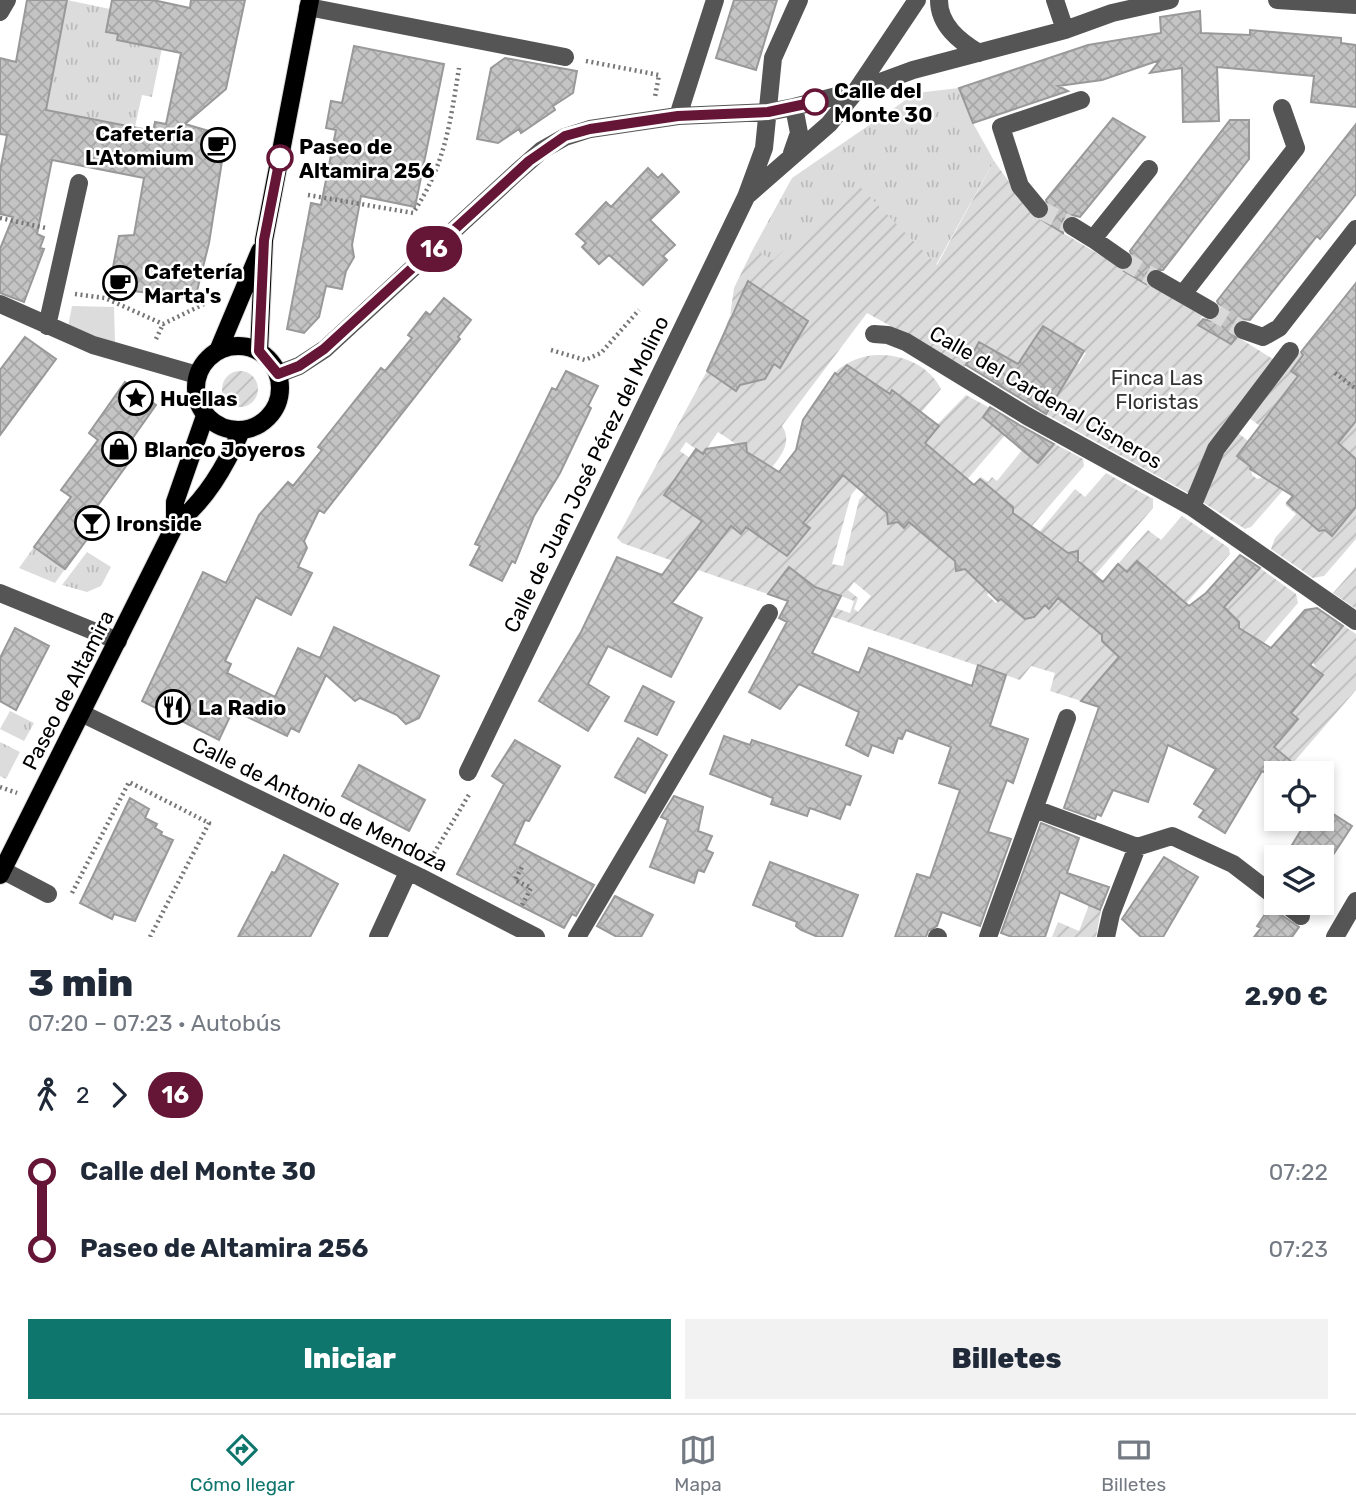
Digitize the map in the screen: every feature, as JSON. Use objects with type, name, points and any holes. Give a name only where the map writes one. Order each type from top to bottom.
[{"type":"main road","points":[[259,351],[264,240],[309,4]]},
{"type":"main road","points":[[218,351],[246,346],[259,351],[278,374],[280,393],[274,411],[260,425],[241,431],[228,430],[205,416],[196,396],[197,375],[202,365],[218,351],[264,240]]},
{"type":"main road","name":"Paseo de Altamira","points":[[175,525],[175,502],[205,416]]},
{"type":"main road","name":"Paseo de Altamira","points":[[1,873],[83,714],[175,525],[197,507],[241,431]]},
{"type":"street","points":[[0,12],[7,0]]},
{"type":"street","points":[[678,116],[715,0]]},
{"type":"street","name":"Calle de Juan José Pérez del Molino","points":[[468,772],[746,197],[764,149],[773,58],[799,0]]},
{"type":"street","name":"Calle de Juan José Pérez del Molino","points":[[746,197],[792,153],[829,124],[856,91],[916,0]]},
{"type":"street","points":[[939,0],[947,27],[960,41],[979,53]]},
{"type":"street","points":[[1055,0],[1065,30]]},
{"type":"street","points":[[278,374],[299,366],[324,349],[542,150],[565,136],[590,129],[678,116],[768,112],[794,107],[856,91],[913,70],[1065,30],[1112,13],[1170,0]]},
{"type":"street","points":[[1277,0],[1351,3]]},
{"type":"street","points":[[309,4],[565,57]]},
{"type":"street","points":[[1039,209],[1020,186],[1001,127],[1081,100]]},
{"type":"street","points":[[792,153],[799,133],[794,107]]},
{"type":"street","points":[[1183,294],[1296,148],[1282,108]]},
{"type":"street","points":[[1093,239],[1149,169]]},
{"type":"street","points":[[47,326],[79,183]]},
{"type":"street","points":[[1072,226],[1123,260]]},
{"type":"street","points":[[1243,330],[1263,337],[1279,328],[1356,229]]},
{"type":"street","points":[[1156,279],[1210,310]]},
{"type":"street","points":[[0,304],[93,345],[197,375]]},
{"type":"street","name":"Calle del Cardenal Cisneros","points":[[874,334],[888,335],[906,342],[1027,416],[1192,507],[1356,621]]},
{"type":"street","points":[[1192,507],[1216,449],[1290,351]]},
{"type":"street","points":[[0,593],[118,641]]},
{"type":"street","points":[[577,937],[769,613]]},
{"type":"street","name":"Calle de Antonio de Mendoza","points":[[83,714],[536,937]]},
{"type":"street","points":[[988,937],[1067,718]]},
{"type":"street","points":[[1035,809],[1137,847],[1172,836],[1233,864],[1264,888]]},
{"type":"street","points":[[1106,937],[1111,915],[1137,847]]},
{"type":"street","points":[[378,937],[408,872]]},
{"type":"street","points":[[1,873],[48,894]]},
{"type":"street","points":[[1335,937],[1356,901]]},
{"type":"path","points":[[565,57],[659,75],[655,97]]},
{"type":"path","points":[[308,195],[413,213],[432,185],[446,146],[459,68]]},
{"type":"path","points":[[0,218],[68,233]]},
{"type":"path","points":[[55,291],[105,298],[163,324],[204,304]]},
{"type":"path","points":[[551,350],[585,360],[601,353],[639,310]]},
{"type":"path","points":[[1335,373],[1356,389]]},
{"type":"path","points":[[66,903],[129,782],[209,823],[150,937]]},
{"type":"path","points":[[430,859],[468,797]]},
{"type":"path","points":[[520,908],[531,888],[515,880],[522,867]]},
{"type":"green space","points":[[67,0],[110,9],[106,32],[163,43],[152,97],[142,95],[134,131],[118,124],[73,115],[50,144],[40,66],[54,68]]},
{"type":"green space","points":[[959,88],[973,123],[994,161],[936,265],[773,261],[753,249],[792,178],[916,93]]},
{"type":"green space","name":"Finca Las Floristas","points":[[994,161],[1033,215],[1202,316],[1198,325],[1230,343],[1236,336],[1276,361],[1190,494],[1046,414],[1086,353],[1044,327],[1044,381],[1029,404],[999,387],[1013,362],[979,343],[965,367],[867,313],[782,426],[786,444],[776,462],[749,495],[741,533],[750,523],[767,536],[767,542],[777,544],[789,553],[809,528],[804,523],[817,506],[824,487],[919,411],[893,390],[889,394],[847,365],[838,375],[835,373],[847,364],[876,355],[907,360],[932,376],[941,389],[851,495],[832,564],[843,566],[859,500],[888,466],[871,499],[887,513],[892,523],[898,522],[904,528],[949,463],[922,440],[966,395],[1008,418],[1012,427],[941,510],[956,567],[967,571],[1003,505],[977,482],[981,477],[988,482],[992,477],[997,481],[1022,450],[1038,463],[1055,444],[1083,459],[1084,466],[1006,556],[1014,562],[987,595],[996,603],[1003,595],[1033,619],[1045,605],[1050,609],[1084,567],[1074,552],[1068,553],[1051,539],[1036,556],[1026,548],[1075,489],[1085,497],[1106,473],[1153,499],[1153,508],[1071,603],[1109,593],[1085,621],[1102,635],[1106,644],[1112,644],[1177,596],[1150,573],[1147,576],[1133,565],[1127,572],[1118,564],[1148,530],[1161,540],[1182,516],[1229,548],[1230,554],[1158,635],[1241,629],[1235,618],[1193,608],[1213,585],[1231,600],[1260,568],[1296,594],[1298,603],[1237,674],[1274,737],[1282,737],[1297,720],[1290,713],[1321,678],[1312,660],[1344,626],[1356,634],[1356,690],[1295,761],[1291,761],[1260,735],[1119,692],[1101,677],[1081,701],[1050,691],[1055,673],[1031,666],[1020,680],[821,613],[824,594],[807,581],[801,587],[784,574],[768,594],[698,570],[705,560],[673,561],[622,543],[617,538],[707,371],[736,391],[745,378],[714,356],[730,316],[734,288],[753,249],[773,260],[857,184],[937,265]],"holes":[[[749,282],[808,321],[780,367],[774,364],[764,380],[740,322],[730,316]],[[718,432],[736,444],[742,443],[749,453],[690,458],[680,451],[686,442],[703,454]],[[854,582],[871,596],[858,612],[854,609],[858,598],[848,590]],[[833,593],[854,601],[850,613],[829,606]]]},
{"type":"green space","points":[[72,306],[114,307],[115,343],[68,327]]},
{"type":"green space","points":[[1297,351],[1303,355],[1292,371],[1356,421],[1356,459],[1307,463],[1251,527],[1245,529],[1201,501],[1220,454],[1237,432],[1248,441],[1237,456],[1251,467],[1252,475],[1257,479],[1264,477],[1260,426],[1248,417]]},
{"type":"green space","points":[[240,371],[253,376],[258,389],[253,402],[240,407],[227,402],[222,389],[227,376]]},
{"type":"green space","points":[[1295,494],[1356,507],[1356,539],[1324,576],[1313,578],[1271,549],[1275,538],[1296,514],[1285,505]]},
{"type":"green space","points":[[34,547],[65,569],[55,583],[19,568]]},
{"type":"green space","points":[[87,552],[111,567],[101,586],[87,592],[62,585]]},
{"type":"green space","points":[[1356,567],[1356,609],[1333,593]]},
{"type":"green space","points":[[10,711],[34,723],[24,741],[0,729]]},
{"type":"green space","points":[[0,742],[20,752],[6,779],[0,776]]},
{"type":"green space","points":[[1089,905],[1101,910],[1096,937],[1052,937],[1058,922],[1079,931]]},
{"type":"building","points":[[27,0],[67,0],[46,110],[153,131],[155,122],[166,124],[181,53],[117,40],[118,34],[106,32],[112,0],[153,0],[190,8],[191,0],[245,0],[226,89],[185,124],[226,136],[209,243],[195,299],[109,288],[119,236],[134,235],[144,178],[52,160],[37,234],[44,237],[40,248],[44,249],[24,302],[0,293],[0,249],[13,217],[0,214],[0,171],[7,135],[0,134],[0,58],[16,62]]},
{"type":"building","points":[[734,0],[777,0],[756,70],[716,58]]},
{"type":"building","points":[[1200,11],[1201,33],[1250,35],[1250,30],[1341,38],[1341,43],[1356,45],[1356,107],[1311,102],[1314,76],[1217,67],[1219,121],[1183,122],[1182,68],[1150,73],[1160,60],[1102,80],[1058,86],[1068,91],[973,123],[959,88],[1088,45],[1161,33],[1160,17]]},
{"type":"building","points":[[354,46],[444,64],[415,207],[361,196],[352,245],[354,257],[346,271],[342,289],[326,286],[319,317],[304,333],[287,329],[311,203],[321,205],[336,130],[326,128],[331,101],[342,103]]},
{"type":"building","points":[[505,58],[577,71],[573,93],[553,106],[555,110],[521,133],[519,129],[498,143],[477,139],[491,68]]},
{"type":"building","points":[[1113,118],[1145,137],[1080,217],[1072,215],[1063,219],[1063,233],[1042,220],[1050,212],[1046,200]]},
{"type":"building","points":[[1230,120],[1249,120],[1249,159],[1163,270],[1150,270],[1146,274],[1146,284],[1124,271],[1134,262],[1130,251]]},
{"type":"building","points":[[1356,124],[1356,194],[1320,239],[1317,236],[1250,320],[1235,322],[1232,331],[1236,338],[1231,344],[1198,325],[1203,319],[1211,321],[1219,316],[1221,309],[1217,301]]},
{"type":"building","points":[[648,168],[658,178],[662,174],[679,192],[650,220],[675,245],[663,256],[667,260],[643,285],[609,255],[599,264],[582,247],[586,243],[576,234],[606,202],[611,207]]},
{"type":"building","points":[[748,281],[808,321],[780,368],[774,364],[765,379],[740,385],[736,391],[707,371]]},
{"type":"building","points":[[1356,283],[1356,421],[1338,443],[1356,459],[1356,507],[1332,536],[1325,530],[1319,531],[1287,503],[1293,496],[1250,469],[1251,467],[1237,456],[1298,376],[1291,371],[1303,355],[1301,352]]},
{"type":"building","points":[[444,298],[471,320],[458,337],[460,339],[324,513],[319,510],[304,541],[307,548],[298,567],[312,573],[291,615],[256,597],[225,661],[231,664],[227,673],[275,697],[298,648],[320,658],[334,627],[439,676],[419,718],[406,724],[397,715],[360,698],[355,701],[326,675],[299,732],[291,728],[287,736],[233,710],[219,740],[142,701],[203,572],[226,583],[259,515],[288,482],[293,486],[322,450],[318,447],[381,368],[385,371],[412,338],[408,335],[426,312],[430,315]]},
{"type":"building","points":[[1043,326],[1084,351],[1046,414],[966,365],[979,342],[1018,364]]},
{"type":"building","points":[[25,337],[56,359],[0,435],[0,370]]},
{"type":"building","points":[[847,365],[890,394],[892,390],[939,426],[925,443],[974,485],[980,479],[1013,507],[1013,513],[1068,553],[1078,551],[1078,561],[1103,582],[1118,564],[1127,572],[1137,561],[1189,606],[1206,593],[1240,555],[1260,568],[1224,607],[1239,622],[1239,628],[1271,648],[1305,610],[1317,608],[1343,626],[1310,665],[1323,675],[1291,713],[1298,719],[1274,747],[1291,761],[1264,761],[1264,772],[1262,771],[1225,833],[1199,817],[1204,810],[1194,804],[1216,769],[1168,745],[1148,802],[1113,790],[1101,816],[1097,814],[1095,819],[1064,808],[1099,707],[1081,701],[1119,657],[1102,641],[1102,635],[1058,598],[1049,609],[1045,605],[1034,617],[1025,619],[1001,599],[998,601],[965,569],[956,571],[955,561],[909,522],[904,528],[898,522],[888,524],[887,513],[843,475],[803,523],[810,528],[787,556],[746,527],[741,534],[731,526],[672,603],[702,618],[671,677],[608,646],[588,684],[609,697],[588,731],[539,701],[581,632],[617,557],[662,575],[702,521],[664,495],[696,449],[703,454],[706,449],[746,443],[747,452],[779,472],[796,450],[803,420],[835,373],[838,375]]},
{"type":"building","points":[[566,371],[598,386],[588,406],[591,408],[560,473],[534,516],[515,563],[512,561],[502,581],[470,565],[480,546],[475,544],[552,388],[556,390]]},
{"type":"building","points":[[125,382],[156,405],[120,456],[129,462],[93,512],[102,519],[65,569],[34,547],[71,497],[61,490],[98,440],[89,433]]},
{"type":"building","points":[[990,407],[1054,444],[1038,463],[983,417]]},
{"type":"building","points":[[789,567],[815,587],[841,596],[812,653],[859,673],[869,648],[972,686],[978,665],[1006,675],[990,726],[1028,739],[1013,783],[1007,780],[988,832],[1011,839],[980,926],[942,912],[937,926],[928,931],[926,937],[895,937],[917,874],[930,878],[960,790],[939,783],[951,747],[906,730],[902,739],[898,738],[893,753],[872,745],[868,756],[846,745],[859,712],[799,684],[780,709],[749,692],[787,622],[779,618],[788,601],[768,594]]},
{"type":"building","points":[[15,628],[49,646],[16,710],[0,701],[0,658]]},
{"type":"building","points":[[643,686],[674,702],[657,735],[625,721]]},
{"type":"building","points":[[724,736],[750,745],[752,740],[861,776],[850,805],[846,804],[840,819],[810,808],[807,816],[771,804],[773,798],[710,774]]},
{"type":"building","points":[[638,738],[667,755],[645,793],[615,777]]},
{"type":"building","points":[[515,740],[560,766],[529,821],[525,820],[514,844],[594,885],[576,916],[572,914],[564,928],[457,874],[504,784],[492,776]]},
{"type":"building","points":[[359,765],[425,800],[409,831],[342,796]]},
{"type":"building","points":[[674,796],[703,807],[698,831],[712,836],[706,850],[713,853],[704,872],[698,870],[694,883],[650,867],[668,820],[661,817]]},
{"type":"building","points":[[130,798],[149,809],[145,818],[157,824],[155,828],[162,832],[161,835],[173,840],[135,921],[114,914],[112,919],[80,903]]},
{"type":"building","points":[[1334,814],[1352,826],[1334,853],[1334,845],[1292,845],[1301,831],[1334,831]]},
{"type":"building","points":[[1041,823],[1079,838],[1067,873],[1109,887],[1100,910],[1060,892],[1045,937],[1012,937],[1001,933]]},
{"type":"building","points":[[284,855],[338,884],[310,937],[238,937],[272,872],[275,873]]},
{"type":"building","points":[[1164,857],[1198,877],[1163,937],[1141,937],[1122,919]]},
{"type":"building","points":[[770,862],[858,895],[842,937],[818,937],[801,930],[796,926],[797,922],[753,905]]},
{"type":"building","points":[[615,896],[653,915],[641,937],[617,937],[597,926]]},
{"type":"building","points":[[1265,915],[1282,915],[1299,927],[1292,937],[1254,937],[1261,928],[1257,926]]},
{"type":"tunnel","points":[[1039,209],[1072,226]]},
{"type":"tunnel","points":[[1123,260],[1156,279]]},
{"type":"tunnel","points":[[1210,310],[1243,330]]},
{"type":"bus line","name":"16","points":[[280,158],[264,240],[259,351],[274,365],[278,374],[299,366],[324,349],[529,161],[565,136],[590,129],[678,116],[768,112],[815,102]]},
{"type":"place","name":"Calle del Monte 30","points":[[815,102]]},
{"type":"place","name":"Cafetería L'Atomium","points":[[218,145]]},
{"type":"place","name":"Paseo de Altamira 256","points":[[280,158]]},
{"type":"place","name":"Cafetería Marta's","points":[[120,283]]},
{"type":"place","name":"Huellas","points":[[136,398]]},
{"type":"place","name":"Blanco Joyeros","points":[[119,449]]},
{"type":"place","name":"Ironside","points":[[92,523]]},
{"type":"place","name":"La Radio","points":[[173,707]]}]
